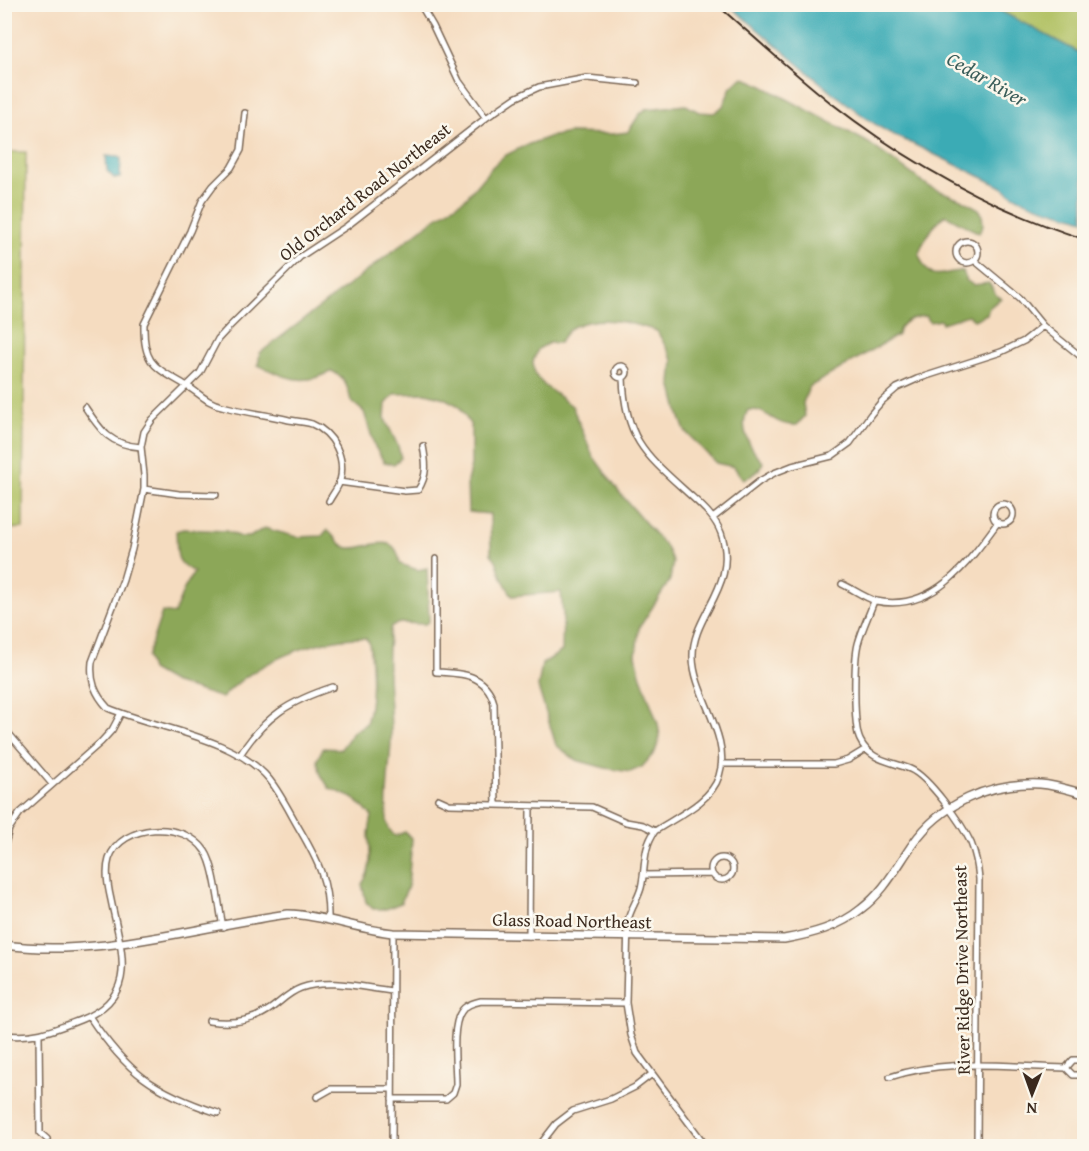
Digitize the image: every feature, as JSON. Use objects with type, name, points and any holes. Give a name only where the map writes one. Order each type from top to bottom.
[{"type":"street","points":[[420,4],[434,26],[459,81],[486,118]]},
{"type":"street","name":"Old Orchard Road Northeast","points":[[328,920],[329,900],[325,879],[317,860],[269,779],[240,754],[108,708],[99,698],[91,674],[92,662],[129,559],[144,489],[141,447],[144,432],[152,420],[200,373],[224,332],[300,257],[388,195],[486,118],[515,98],[539,87],[587,78],[638,83]]},
{"type":"street","points":[[245,113],[241,150],[231,168],[202,201],[190,231],[144,324],[147,353],[156,369],[187,386],[205,400],[221,406],[311,424],[327,434],[336,445],[340,457],[339,482],[329,501]]},
{"type":"street","points":[[967,242],[974,244],[977,250],[975,260],[968,263],[958,259],[956,253],[958,246],[967,242]]},
{"type":"street","points":[[975,260],[1020,298],[1043,326],[1084,359]]},
{"type":"street","points":[[713,518],[760,481],[774,473],[832,456],[850,443],[882,401],[897,388],[917,379],[1001,352],[1024,341],[1043,326]]},
{"type":"street","points":[[623,378],[627,412],[640,446],[650,459],[713,518],[722,534],[724,568],[721,584],[694,639],[692,656],[694,675],[713,720],[719,741],[722,764],[719,777],[702,800],[655,831],[646,846],[644,875],[630,914],[626,1003],[627,1017],[638,1053],[706,1146]]},
{"type":"street","points":[[85,407],[104,433],[114,441],[127,446],[141,447]]},
{"type":"street","points":[[339,482],[405,491],[418,490],[425,480],[426,462],[423,446]]},
{"type":"street","points":[[144,489],[179,494],[216,495]]},
{"type":"street","points":[[842,584],[874,601],[897,603],[920,597],[942,586],[964,568],[998,522]]},
{"type":"street","points":[[436,559],[435,672],[462,673],[486,686],[491,692],[494,703],[496,805]]},
{"type":"street","points":[[722,764],[834,764],[848,760],[866,748],[859,739],[856,728],[856,664],[858,645],[874,601]]},
{"type":"street","points":[[240,754],[269,718],[309,695],[333,687]]},
{"type":"street","points":[[4,848],[9,829],[20,813],[101,742],[112,730],[121,713]]},
{"type":"street","points":[[4,728],[52,784]]},
{"type":"street","name":"River Ridge Drive Northeast","points":[[866,748],[878,759],[910,769],[929,782],[970,841],[978,872],[977,1146]]},
{"type":"street","name":"Glass Road Northeast","points":[[4,945],[76,948],[223,927],[288,914],[393,933],[784,939],[822,930],[844,921],[872,900],[895,874],[922,832],[947,808],[980,793],[1020,784],[1061,787],[1084,794]]},
{"type":"street","points":[[438,799],[449,804],[592,807],[626,822],[643,825],[655,831]]},
{"type":"street","points":[[529,936],[530,806]]},
{"type":"street","points":[[4,1035],[39,1035],[89,1016],[111,1002],[122,979],[123,963],[107,875],[110,858],[121,842],[139,832],[171,830],[182,833],[205,851],[211,867],[223,927]]},
{"type":"street","points":[[644,875],[712,874],[717,879],[724,880],[732,874],[733,867],[729,861],[718,859],[713,863],[712,874]]},
{"type":"street","points":[[392,1146],[393,933]]},
{"type":"street","points":[[209,1021],[228,1024],[249,1020],[267,1011],[286,995],[318,984],[392,991]]},
{"type":"street","points":[[392,1099],[446,1098],[453,1093],[456,1084],[456,1024],[461,1011],[468,1005],[481,1001],[626,1003]]},
{"type":"street","points":[[89,1016],[106,1043],[126,1065],[147,1082],[190,1104],[218,1113]]},
{"type":"street","points":[[39,1035],[40,1133],[47,1139]]},
{"type":"street","points":[[1066,1068],[1073,1060],[1084,1060]]},
{"type":"street","points":[[890,1077],[926,1067],[978,1066],[1066,1068],[1073,1076],[1084,1075]]},
{"type":"street","points":[[539,1146],[556,1124],[573,1111],[611,1099],[635,1087],[652,1074]]},
{"type":"street","points":[[317,1097],[331,1089],[392,1089]]},
{"type":"green space","points":[[989,5],[1084,5],[1084,55]]},
{"type":"green space","points":[[743,77],[867,142],[930,187],[979,209],[983,225],[979,233],[946,215],[930,233],[919,255],[923,265],[932,274],[963,271],[966,280],[973,285],[989,283],[996,295],[1001,298],[989,308],[987,314],[974,320],[968,315],[942,323],[940,320],[930,322],[926,316],[904,323],[898,335],[809,387],[803,403],[805,416],[797,425],[782,423],[761,412],[748,410],[744,423],[747,437],[763,462],[755,473],[743,479],[734,467],[716,463],[685,431],[671,383],[673,360],[657,331],[616,321],[585,322],[572,327],[559,343],[549,343],[538,349],[533,362],[535,375],[545,386],[572,406],[593,456],[619,492],[666,547],[673,562],[670,580],[639,628],[636,655],[660,737],[655,752],[642,767],[630,772],[605,768],[576,760],[556,745],[538,687],[542,664],[562,651],[561,592],[512,596],[502,578],[496,560],[491,554],[490,514],[468,512],[467,481],[471,466],[471,426],[459,406],[444,398],[426,393],[395,394],[386,404],[385,419],[401,458],[394,464],[384,462],[375,447],[364,412],[351,401],[347,387],[340,377],[332,371],[312,379],[286,377],[258,365],[260,353],[436,218],[466,198],[504,156],[549,137],[569,133],[628,132],[639,115],[646,109],[686,105],[699,112],[714,113],[723,106],[731,87]]},
{"type":"green space","points":[[4,152],[26,152],[23,528],[4,529]]},
{"type":"green space","points":[[264,528],[297,537],[322,536],[327,530],[340,543],[349,548],[387,544],[397,553],[400,564],[418,570],[427,568],[429,621],[425,624],[400,623],[391,626],[389,640],[391,741],[387,822],[395,836],[405,832],[412,839],[408,886],[401,903],[386,909],[373,909],[366,902],[362,884],[369,867],[369,833],[372,816],[353,798],[329,788],[321,775],[317,760],[323,748],[341,749],[354,731],[366,724],[372,683],[369,642],[365,638],[347,639],[308,647],[288,654],[251,674],[222,698],[172,682],[151,670],[147,657],[162,612],[174,614],[194,572],[179,560],[176,531],[183,529],[226,531],[240,537],[250,537]]},
{"type":"water","name":"Cedar River","points":[[729,5],[989,5],[1084,55],[1084,220],[1020,199],[1002,187],[886,131],[829,90]]},
{"type":"water","points":[[106,156],[121,159],[120,178],[114,178],[107,171]]},
{"type":"railway","points":[[716,4],[816,91],[890,145],[984,199],[1084,239]]}]
